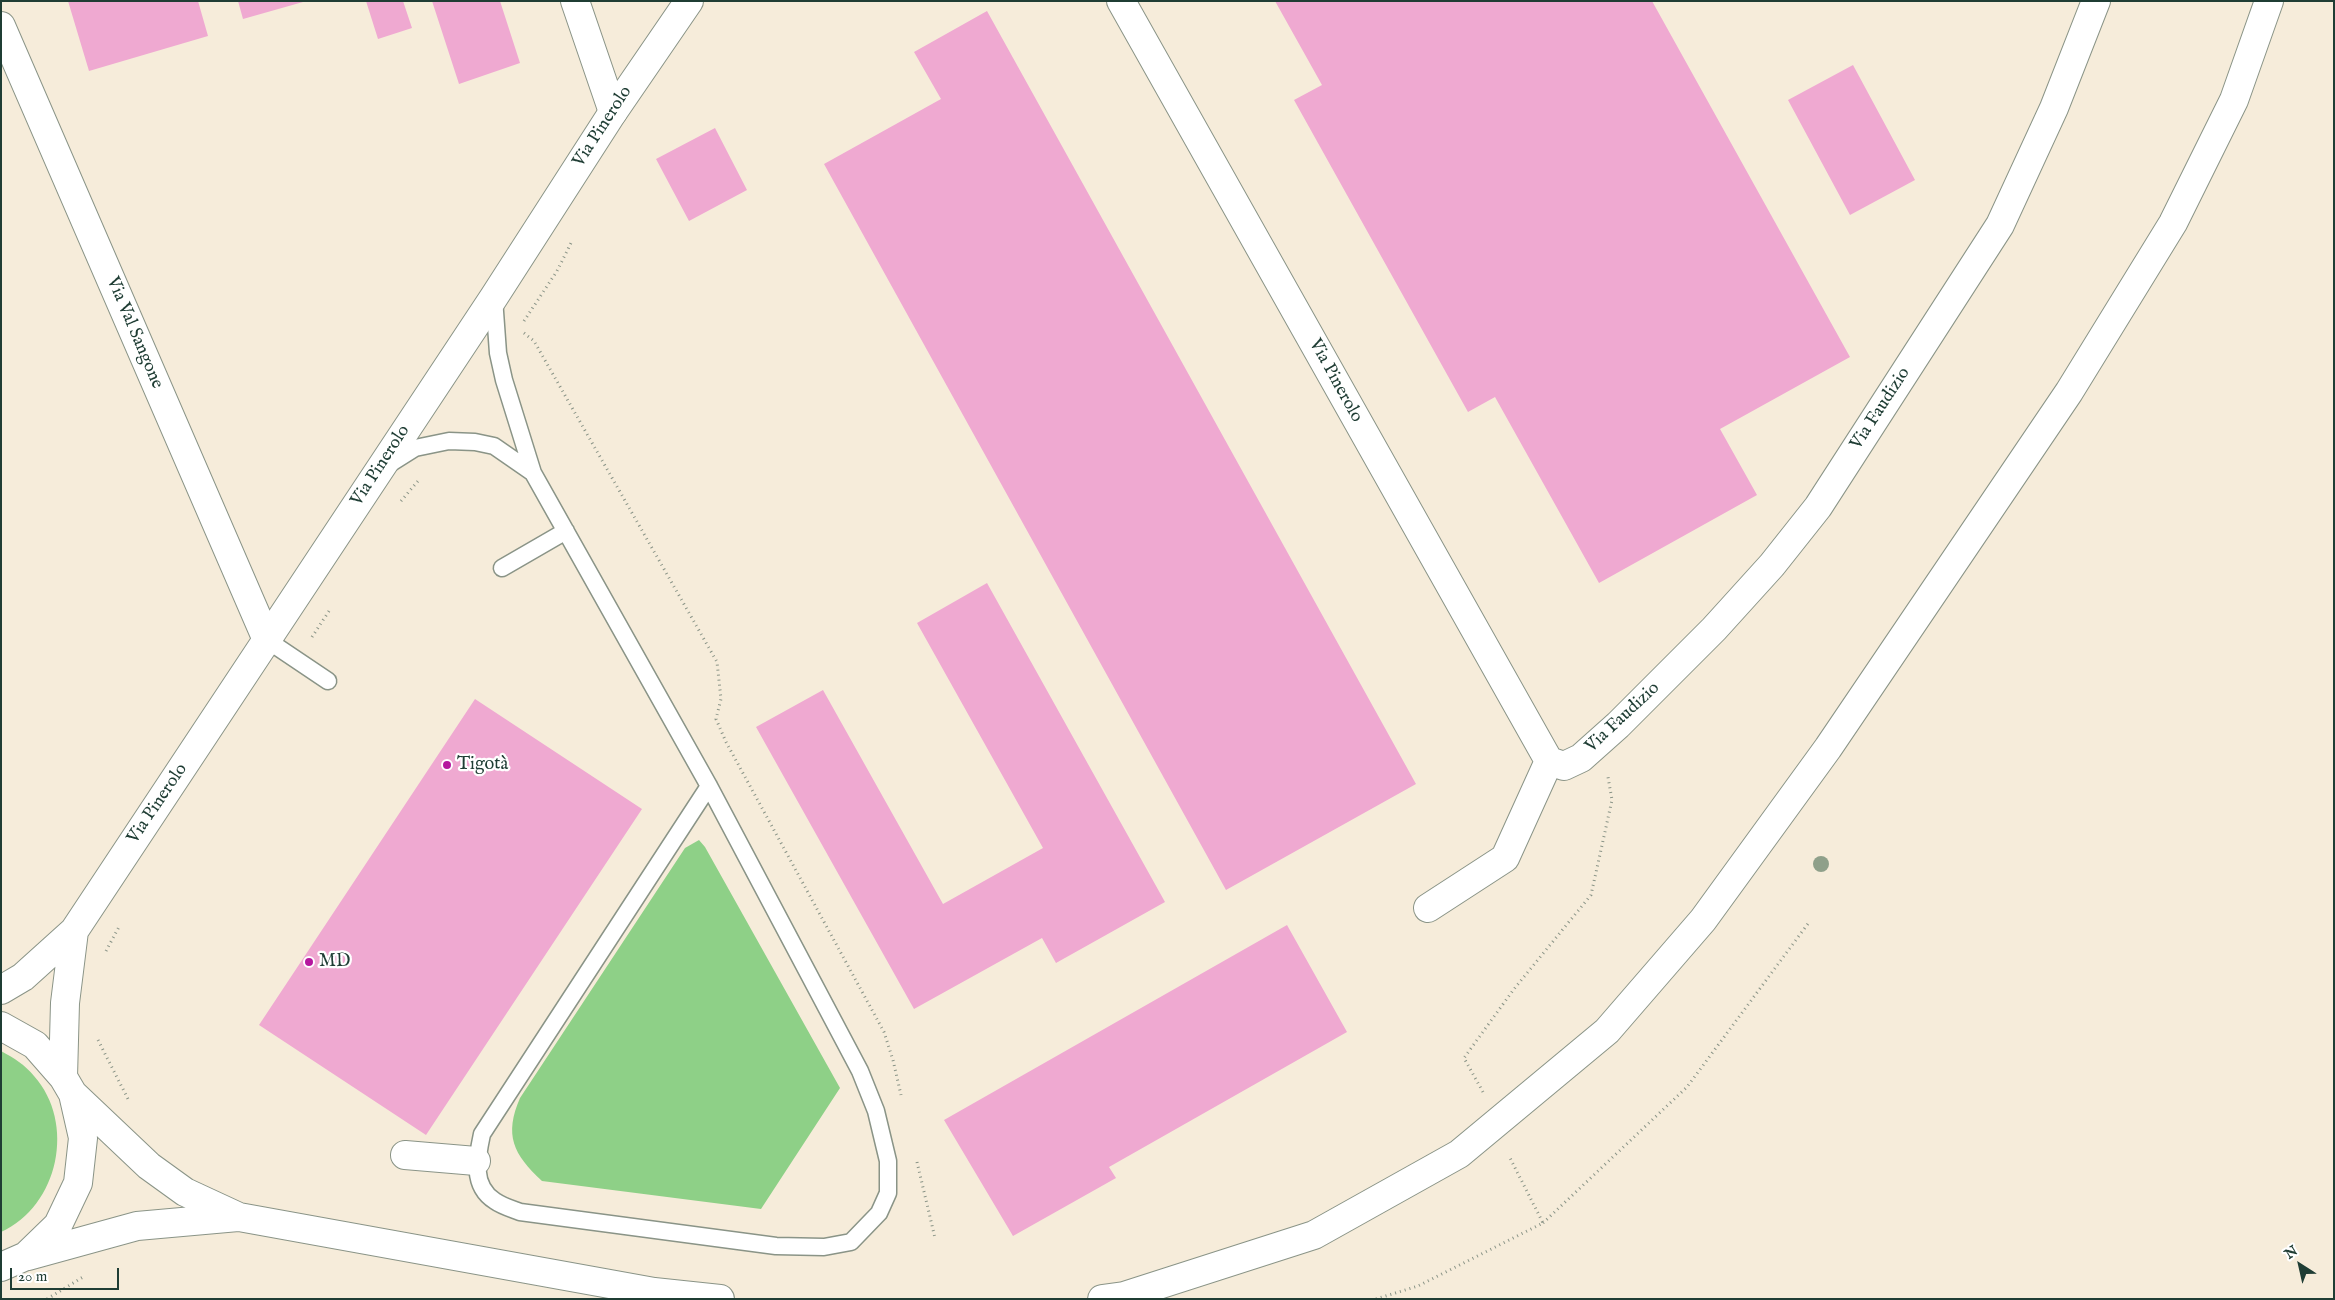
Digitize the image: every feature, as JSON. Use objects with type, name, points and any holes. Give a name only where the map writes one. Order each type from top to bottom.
[{"type":"main road","points":[[575,1],[613,112]]},
{"type":"main road","name":"Via Pinerolo","points":[[1,990],[24,978],[74,930],[268,640],[376,473],[494,297],[613,112],[689,1]]},
{"type":"main road","name":"Via Pinerolo","points":[[1121,1],[1549,762]]},
{"type":"main road","name":"Via Faudizio","points":[[1549,762],[1564,766],[1581,758],[1602,740],[1714,629],[1772,565],[1818,507],[2000,225],[2054,108],[2096,1]]},
{"type":"main road","points":[[1102,1299],[1124,1296],[1314,1235],[1459,1154],[1607,1031],[1703,920],[1828,748],[2069,392],[2173,223],[2234,100],[2269,1]]},
{"type":"main road","name":"Via Val Sangone","points":[[1,26],[268,640]]},
{"type":"main road","points":[[1428,908],[1506,858],[1549,762]]},
{"type":"main road","name":"Via Pinerolo","points":[[68,1086],[65,1003],[74,930]]},
{"type":"main road","points":[[1,1026],[35,1045],[68,1086],[149,1166],[185,1192],[240,1217],[654,1292],[720,1299]]},
{"type":"main road","points":[[26,1256],[58,1225],[78,1183],[84,1138],[68,1086]]},
{"type":"main road","points":[[405,1155],[476,1161]]},
{"type":"main road","points":[[1,1267],[26,1256],[137,1226],[240,1217]]},
{"type":"lane","points":[[494,297],[498,353],[533,473],[709,786],[860,1071],[876,1111],[888,1161],[888,1193],[879,1213],[864,1231],[851,1242],[824,1247],[776,1246],[520,1212],[494,1201],[479,1184],[476,1161],[482,1134],[709,786]]},
{"type":"lane","points":[[376,473],[415,448],[449,441],[475,442],[494,446],[533,473]]},
{"type":"lane","points":[[502,568],[566,531]]},
{"type":"lane","points":[[268,640],[328,681]]},
{"type":"path","points":[[519,338],[519,329],[557,271],[574,237]]},
{"type":"path","points":[[519,329],[534,341],[716,662],[721,699],[716,719],[884,1032],[902,1098]]},
{"type":"path","points":[[395,508],[423,474]]},
{"type":"path","points":[[296,660],[332,605]]},
{"type":"path","points":[[1485,1096],[1464,1058],[1514,989],[1590,895],[1612,800],[1602,740]]},
{"type":"path","points":[[1376,1299],[1418,1286],[1543,1223],[1687,1087],[1810,921]]},
{"type":"path","points":[[103,956],[121,923]]},
{"type":"path","points":[[97,1039],[132,1105]]},
{"type":"path","points":[[915,1154],[935,1238]]},
{"type":"path","points":[[1508,1154],[1543,1223]]},
{"type":"path","points":[[47,1299],[90,1273]]},
{"type":"green space","points":[[699,840],[705,847],[840,1088],[761,1209],[542,1181],[524,1162],[514,1143],[513,1123],[520,1098],[685,848]]},
{"type":"green space","points":[[1,1051],[27,1068],[47,1095],[55,1117],[57,1139],[55,1162],[48,1184],[37,1203],[21,1220],[1,1232]]},
{"type":"building","points":[[68,1],[198,1],[208,36],[89,71]]},
{"type":"building","points":[[238,1],[303,1],[303,2],[243,19]]},
{"type":"building","points":[[366,1],[403,1],[412,28],[378,39]]},
{"type":"building","points":[[432,1],[500,1],[520,63],[459,84]]},
{"type":"building","points":[[1275,1],[1652,1],[1850,357],[1720,429],[1757,495],[1599,583],[1495,397],[1468,412],[1294,100],[1322,85]]},
{"type":"building","points":[[987,11],[1416,784],[1226,890],[824,164],[941,99],[914,52]]},
{"type":"building","points":[[1853,65],[1915,180],[1850,215],[1788,100]]},
{"type":"building","points":[[715,128],[747,190],[689,221],[656,159]]},
{"type":"building","points":[[987,583],[1165,902],[1056,963],[1042,938],[914,1009],[756,727],[823,690],[943,904],[1043,848],[917,623]]},
{"type":"building","points":[[475,699],[642,809],[426,1135],[259,1025]]},
{"type":"building","points":[[1287,925],[1347,1032],[1109,1167],[1116,1178],[1013,1236],[944,1120]]},
{"type":"place","name":"Tigotà","points":[[447,765]]},
{"type":"place","name":"MD","points":[[309,962]]}]
